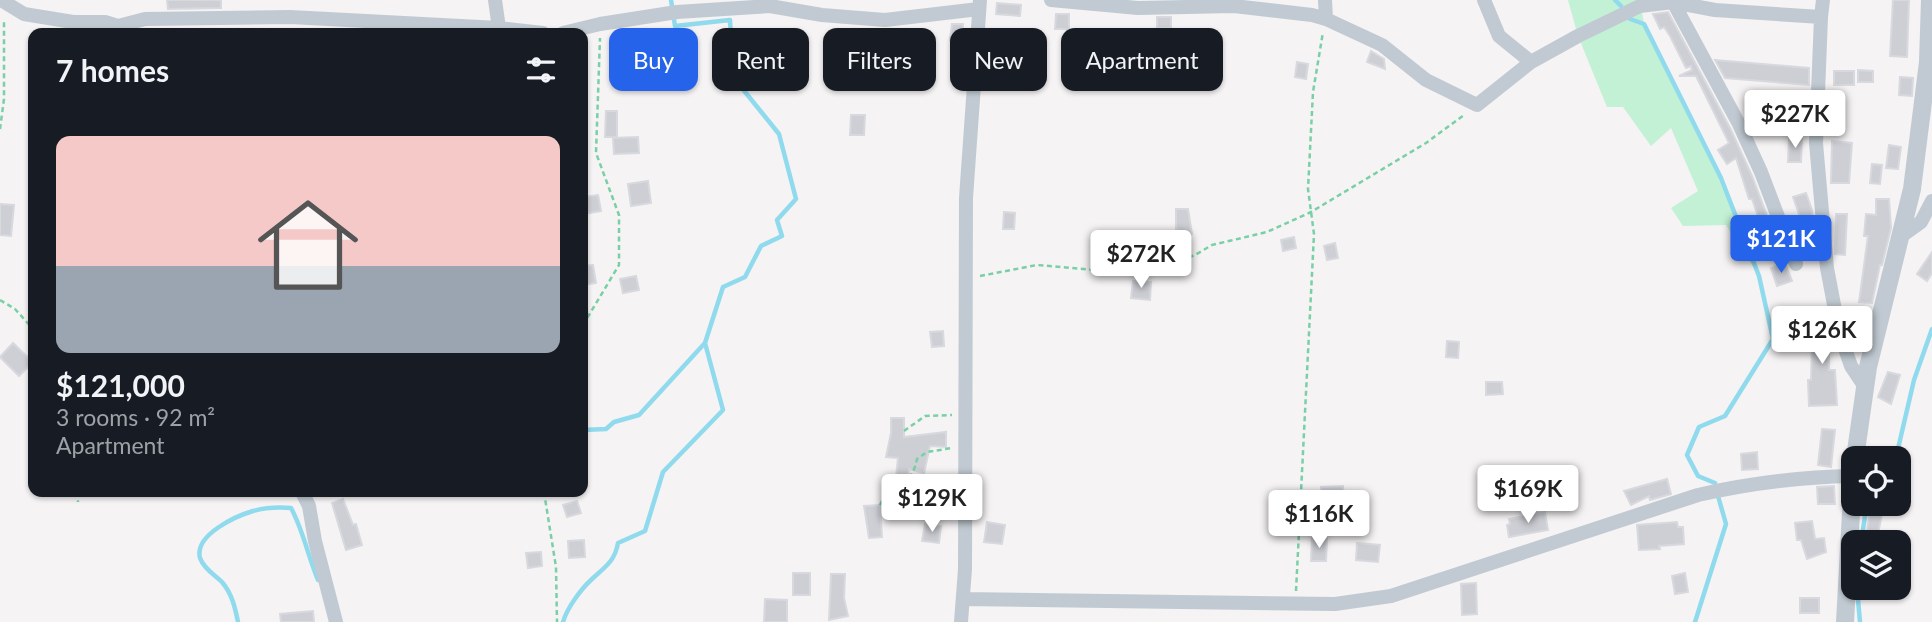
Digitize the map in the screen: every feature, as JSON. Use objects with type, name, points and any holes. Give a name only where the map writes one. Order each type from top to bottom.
[{"type":"street","points":[[124,28],[145,19],[290,17],[499,28],[495,0]]},
{"type":"street","points":[[1051,0],[1234,6],[1294,12],[1326,19],[1382,45],[1426,80],[1477,105],[1531,61],[1640,6],[1673,2],[1821,17]]},
{"type":"street","points":[[1325,0],[1326,19]]},
{"type":"street","points":[[1484,0],[1499,36],[1531,61]]},
{"type":"street","points":[[1823,0],[1816,143],[1827,268],[1839,331],[1851,366],[1865,387]]},
{"type":"street","points":[[1857,446],[1868,367],[1912,189],[1926,75],[1930,0]]},
{"type":"street","points":[[3,1],[24,14],[73,22],[105,22],[116,28]]},
{"type":"street","points":[[1673,2],[1739,124],[1761,172],[1796,264]]},
{"type":"street","points":[[584,28],[677,12],[770,6],[822,15],[885,20],[980,5],[966,198],[966,414],[961,622]]},
{"type":"street","points":[[1900,237],[1921,222],[1932,201]]},
{"type":"street","points":[[963,599],[1335,604],[1391,596],[1698,495],[1750,483],[1841,476]]},
{"type":"street","points":[[304,497],[309,506],[336,622]]},
{"type":"street","points":[[1845,622],[1851,516]]},
{"type":"path","points":[[0,129],[4,99],[3,1]]},
{"type":"path","points":[[1295,603],[1314,234],[1308,189],[1313,92],[1326,19]]},
{"type":"path","points":[[588,316],[619,265],[619,215],[596,153],[600,24]]},
{"type":"path","points":[[966,278],[1037,265],[1129,273],[1154,270],[1212,245],[1266,232],[1311,212],[1426,142],[1477,105]]},
{"type":"path","points":[[0,300],[15,309],[28,323]]},
{"type":"path","points":[[904,431],[925,416],[966,414]]},
{"type":"path","points":[[880,505],[889,487],[905,483],[913,475],[917,459],[927,452],[965,446]]},
{"type":"path","points":[[78,497],[78,502]]},
{"type":"path","points":[[545,497],[556,567],[558,622]]},
{"type":"green space","points":[[1568,0],[1640,0],[1644,24],[1721,178],[1759,276],[1726,225],[1683,226],[1671,208],[1698,191],[1671,128],[1651,146],[1623,107],[1607,107],[1578,36]]},
{"type":"building","points":[[167,0],[221,0],[221,8],[168,9]]},
{"type":"building","points":[[1893,0],[1909,0],[1907,57],[1890,56]]},
{"type":"building","points":[[997,3],[1021,5],[1020,16],[996,14]]},
{"type":"building","points":[[1668,12],[1730,128],[1777,242],[1763,246],[1758,229],[1762,228],[1736,158],[1727,164],[1718,150],[1729,143],[1696,76],[1679,76],[1692,70],[1691,66],[1686,68],[1670,36],[1664,27],[1660,29],[1653,14]]},
{"type":"building","points":[[1056,14],[1069,14],[1069,28],[1055,29]]},
{"type":"building","points":[[1157,17],[1171,17],[1171,28],[1157,28]]},
{"type":"building","points":[[952,24],[963,24],[963,28],[952,28]]},
{"type":"building","points":[[1371,51],[1384,59],[1385,69],[1367,62]]},
{"type":"building","points":[[1715,60],[1809,68],[1809,85],[1725,78]]},
{"type":"building","points":[[1297,62],[1308,64],[1306,79],[1295,77]]},
{"type":"building","points":[[1858,70],[1873,71],[1873,82],[1858,82]]},
{"type":"building","points":[[1834,71],[1854,71],[1854,85],[1834,85]]},
{"type":"building","points":[[1900,77],[1913,78],[1912,96],[1899,95]]},
{"type":"building","points":[[1805,104],[1806,121],[1789,120],[1788,105]]},
{"type":"building","points":[[606,111],[617,111],[617,137],[605,137]]},
{"type":"building","points":[[851,115],[865,115],[864,135],[850,135]]},
{"type":"building","points":[[638,137],[639,153],[614,154],[613,138]]},
{"type":"building","points":[[1789,138],[1802,139],[1801,162],[1788,162]]},
{"type":"building","points":[[1832,141],[1852,143],[1849,183],[1831,183]]},
{"type":"building","points":[[1889,145],[1901,147],[1898,169],[1886,168]]},
{"type":"building","points":[[1872,164],[1882,165],[1880,184],[1870,183]]},
{"type":"building","points":[[648,181],[651,203],[631,206],[628,184]]},
{"type":"building","points":[[1806,193],[1812,210],[1816,252],[1804,254],[1796,218],[1800,217],[1793,197]]},
{"type":"building","points":[[598,195],[601,211],[588,213],[588,196]]},
{"type":"building","points":[[1876,199],[1889,199],[1891,228],[1872,303],[1859,302],[1868,236],[1864,236],[1866,214],[1876,215]]},
{"type":"building","points":[[0,204],[14,205],[11,236],[0,235]]},
{"type":"building","points":[[1176,209],[1188,209],[1192,234],[1179,236],[1176,229]]},
{"type":"building","points":[[1004,212],[1015,213],[1014,229],[1003,229]]},
{"type":"building","points":[[1836,214],[1847,214],[1845,255],[1835,254]]},
{"type":"building","points":[[1294,237],[1296,248],[1283,251],[1281,240]]},
{"type":"building","points":[[1335,243],[1338,258],[1327,260],[1324,246]]},
{"type":"building","points":[[1932,252],[1932,273],[1927,281],[1917,274]]},
{"type":"building","points":[[1785,263],[1792,281],[1777,286],[1771,268]]},
{"type":"building","points":[[593,265],[596,283],[588,284],[588,266]]},
{"type":"building","points":[[636,276],[639,290],[623,293],[620,279]]},
{"type":"building","points":[[1133,281],[1151,282],[1150,300],[1131,298]]},
{"type":"building","points":[[1814,308],[1825,308],[1829,332],[1829,370],[1835,370],[1837,405],[1809,406],[1808,380],[1811,380],[1812,346],[1817,345]]},
{"type":"building","points":[[1853,321],[1865,322],[1864,336],[1852,335]]},
{"type":"building","points":[[943,331],[944,346],[932,347],[930,332]]},
{"type":"building","points":[[1447,341],[1459,342],[1458,358],[1446,357]]},
{"type":"building","points":[[13,343],[28,357],[28,367],[19,376],[0,357]]},
{"type":"building","points":[[1888,372],[1900,375],[1891,404],[1878,397]]},
{"type":"building","points":[[1486,382],[1502,382],[1503,394],[1486,395]]},
{"type":"building","points":[[891,418],[904,418],[904,437],[946,432],[946,447],[930,446],[924,473],[909,469],[908,478],[896,477],[898,458],[886,457]]},
{"type":"building","points":[[1822,429],[1835,430],[1831,467],[1818,465]]},
{"type":"building","points":[[1757,452],[1758,469],[1742,470],[1741,454]]},
{"type":"building","points":[[1667,479],[1671,494],[1650,500],[1649,496],[1631,505],[1624,491]]},
{"type":"building","points":[[1343,486],[1344,509],[1322,509],[1321,487]]},
{"type":"building","points":[[1834,486],[1835,504],[1818,504],[1817,487]]},
{"type":"building","points":[[343,499],[353,525],[356,524],[362,545],[346,550],[332,503]]},
{"type":"building","points":[[577,501],[581,513],[567,517],[563,505]]},
{"type":"building","points":[[880,505],[882,537],[869,538],[864,506]]},
{"type":"building","points":[[1545,512],[1548,530],[1509,537],[1509,519]]},
{"type":"building","points":[[1869,516],[1882,516],[1879,530],[1867,530]]},
{"type":"building","points":[[1812,521],[1815,539],[1824,538],[1826,552],[1807,559],[1801,540],[1797,540],[1795,523]]},
{"type":"building","points":[[987,522],[1005,525],[1002,544],[984,542]]},
{"type":"building","points":[[1677,522],[1678,527],[1683,527],[1684,544],[1639,550],[1637,525]]},
{"type":"building","points":[[925,524],[941,526],[939,543],[922,541]]},
{"type":"building","points":[[1312,538],[1327,539],[1326,561],[1311,561]]},
{"type":"building","points":[[584,540],[585,557],[569,558],[568,541]]},
{"type":"building","points":[[1357,543],[1380,545],[1378,562],[1356,560]]},
{"type":"building","points":[[541,552],[542,566],[528,568],[526,553]]},
{"type":"building","points":[[793,573],[810,573],[810,595],[793,595]]},
{"type":"building","points":[[1685,573],[1688,592],[1675,594],[1672,576]]},
{"type":"building","points":[[831,574],[845,574],[844,598],[848,616],[829,620]]},
{"type":"building","points":[[1476,583],[1477,614],[1462,615],[1461,584]]},
{"type":"building","points":[[1800,598],[1819,598],[1819,613],[1800,613]]},
{"type":"building","points":[[765,599],[787,600],[787,622],[764,622]]},
{"type":"building","points":[[313,611],[314,622],[281,622],[280,614]]},
{"type":"waterway","points":[[563,622],[579,593],[612,559],[618,543],[645,531],[663,472],[723,410],[705,343],[723,287],[745,277],[761,246],[782,236],[777,220],[796,199],[779,134],[733,77],[730,20],[675,26],[671,0]]},
{"type":"waterway","points":[[1615,0],[1621,6]]},
{"type":"waterway","points":[[1630,19],[1644,24],[1721,178],[1759,276],[1773,339],[1725,416],[1699,427],[1687,455],[1698,476],[1715,483]]},
{"type":"waterway","points":[[1899,446],[1914,380],[1932,329]]},
{"type":"waterway","points":[[588,430],[606,429],[614,422],[639,415],[704,344]]},
{"type":"waterway","points":[[1695,622],[1726,524],[1718,496]]},
{"type":"waterway","points":[[238,622],[228,591],[200,558],[203,542],[227,522],[257,510],[291,508],[318,580]]},
{"type":"waterway","points":[[1863,530],[1865,516]]},
{"type":"waterway","points":[[1858,600],[1860,622]]}]
